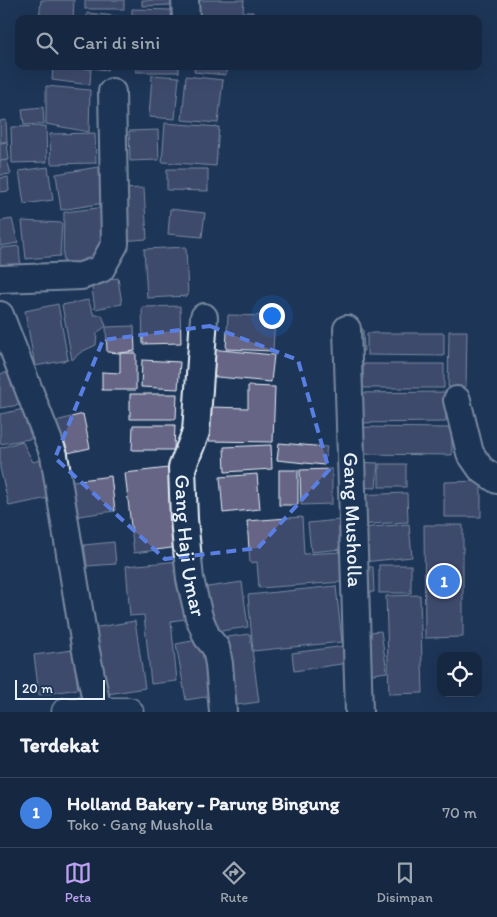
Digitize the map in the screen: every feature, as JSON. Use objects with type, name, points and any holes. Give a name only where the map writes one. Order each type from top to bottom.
[{"type":"main road","points":[[66,712],[130,712]]},
{"type":"street","points":[[185,0],[186,15]]},
{"type":"street","points":[[0,279],[81,276],[101,269],[115,244],[112,92]]},
{"type":"street","points":[[0,315],[9,366],[54,455],[85,646],[98,711]]},
{"type":"street","name":"Gang Haji Umar","points":[[204,317],[196,432],[182,468],[184,519],[190,579],[199,617],[207,636],[216,648],[223,712]]},
{"type":"street","name":"Gang Musholla","points":[[347,329],[358,712]]},
{"type":"street","points":[[457,400],[470,453],[480,468],[497,480]]},
{"type":"highlighted area","points":[[210,326],[298,360],[329,470],[258,548],[165,559],[55,458],[103,340]]},
{"type":"building","points":[[41,0],[74,0],[73,15],[39,15]]},
{"type":"building","points":[[85,0],[124,0],[124,9],[85,9]]},
{"type":"building","points":[[142,0],[173,0],[173,5],[142,6]]},
{"type":"building","points":[[197,0],[244,0],[243,12],[253,12],[253,15],[196,15]]},
{"type":"building","points":[[132,9],[172,10],[172,15],[132,15]]},
{"type":"building","points":[[87,13],[106,15],[87,15]]},
{"type":"building","points":[[53,70],[91,70],[90,85],[52,80]]},
{"type":"building","points":[[136,70],[179,70],[179,72],[136,72]]},
{"type":"building","points":[[194,70],[227,70],[226,75],[194,72]]},
{"type":"building","points":[[152,75],[179,77],[175,119],[149,117]]},
{"type":"building","points":[[186,76],[223,80],[218,123],[182,120]]},
{"type":"building","points":[[46,86],[90,90],[89,132],[46,124]]},
{"type":"building","points":[[43,107],[44,124],[24,125],[22,109]]},
{"type":"building","points":[[6,120],[7,142],[0,142],[0,121]]},
{"type":"building","points":[[165,123],[219,127],[216,166],[162,162]]},
{"type":"building","points":[[46,126],[47,162],[12,163],[11,127]]},
{"type":"building","points":[[158,130],[159,160],[130,161],[129,131]]},
{"type":"building","points":[[95,133],[96,163],[51,164],[50,134]]},
{"type":"building","points":[[7,142],[9,160],[0,161],[0,143]]},
{"type":"building","points":[[7,160],[11,174],[0,175],[0,161]]},
{"type":"building","points":[[104,166],[110,202],[61,210],[56,174]]},
{"type":"building","points":[[48,167],[53,200],[24,204],[19,171]]},
{"type":"building","points":[[167,169],[208,169],[208,191],[167,190]]},
{"type":"building","points":[[8,177],[9,191],[0,192],[0,178]]},
{"type":"building","points":[[144,188],[147,239],[121,241],[118,189]]},
{"type":"building","points":[[106,207],[102,266],[63,261],[64,212]]},
{"type":"building","points":[[170,209],[205,213],[202,237],[168,234]]},
{"type":"building","points":[[12,219],[18,243],[0,246],[0,221]]},
{"type":"building","points":[[22,221],[62,223],[60,256],[26,259]]},
{"type":"building","points":[[19,246],[21,269],[0,273],[0,248]]},
{"type":"building","points":[[186,247],[188,296],[147,298],[144,249]]},
{"type":"building","points":[[118,278],[122,304],[95,309],[91,282]]},
{"type":"building","points":[[88,300],[94,315],[102,315],[106,326],[97,333],[96,345],[81,352],[72,360],[62,305]]},
{"type":"building","points":[[58,304],[68,360],[35,366],[25,311]]},
{"type":"building","points":[[180,306],[181,343],[143,344],[142,307]]},
{"type":"building","points":[[228,315],[275,316],[273,351],[226,349]]},
{"type":"building","points":[[134,326],[135,351],[107,352],[106,327]]},
{"type":"building","points":[[349,329],[363,329],[364,351],[350,352]]},
{"type":"building","points":[[449,331],[467,331],[466,387],[448,387]]},
{"type":"building","points":[[367,333],[444,333],[444,356],[367,355]]},
{"type":"building","points":[[210,349],[274,355],[271,382],[207,376]]},
{"type":"building","points":[[120,353],[136,353],[136,390],[102,390],[102,372],[120,373]]},
{"type":"building","points":[[142,360],[180,362],[178,389],[141,387]]},
{"type":"building","points":[[363,364],[444,364],[444,388],[363,388]]},
{"type":"building","points":[[15,371],[20,405],[0,408],[0,374]]},
{"type":"building","points":[[248,386],[275,387],[273,442],[209,441],[210,407],[248,408]]},
{"type":"building","points":[[446,392],[446,422],[354,423],[354,393]]},
{"type":"building","points":[[130,394],[177,394],[176,419],[130,419]]},
{"type":"building","points":[[29,408],[35,438],[0,444],[0,414]]},
{"type":"building","points":[[83,414],[90,448],[59,455],[52,422]]},
{"type":"building","points":[[133,425],[175,425],[174,450],[132,450]]},
{"type":"building","points":[[355,427],[452,428],[452,455],[354,454]]},
{"type":"building","points":[[22,441],[33,462],[40,460],[53,497],[9,506],[0,468],[0,448]]},
{"type":"building","points":[[279,443],[327,447],[324,465],[277,460]]},
{"type":"building","points":[[271,445],[272,469],[225,472],[224,447]]},
{"type":"building","points":[[353,462],[378,463],[376,488],[352,487]]},
{"type":"building","points":[[379,464],[406,464],[406,487],[379,487]]},
{"type":"building","points":[[177,467],[186,546],[134,553],[125,473]]},
{"type":"building","points":[[332,469],[332,504],[301,505],[300,470]]},
{"type":"building","points":[[279,470],[298,470],[298,505],[279,505]]},
{"type":"building","points":[[257,474],[260,509],[223,513],[220,477]]},
{"type":"building","points":[[111,476],[115,511],[71,517],[66,482]]},
{"type":"building","points":[[481,481],[481,517],[444,517],[444,482]]},
{"type":"building","points":[[407,493],[408,522],[355,525],[353,495]]},
{"type":"building","points":[[302,517],[304,554],[341,552],[343,582],[259,588],[257,562],[250,563],[247,521]]},
{"type":"building","points":[[339,520],[342,549],[311,552],[308,523]]},
{"type":"building","points":[[409,524],[412,557],[363,562],[360,528]]},
{"type":"building","points":[[424,525],[463,525],[463,637],[425,638]]},
{"type":"building","points":[[114,542],[116,564],[87,566],[84,545]]},
{"type":"building","points":[[180,561],[186,619],[171,621],[177,681],[151,684],[144,615],[130,616],[126,566]]},
{"type":"building","points":[[379,565],[411,565],[411,593],[379,593]]},
{"type":"building","points":[[358,567],[373,567],[374,592],[360,593]]},
{"type":"building","points":[[242,582],[248,627],[207,633],[201,588]]},
{"type":"building","points":[[336,586],[342,642],[253,651],[248,595]]},
{"type":"building","points":[[420,595],[423,693],[389,694],[386,596]]},
{"type":"building","points":[[135,621],[145,688],[96,696],[86,629]]},
{"type":"building","points":[[381,631],[387,672],[366,675],[360,633]]},
{"type":"building","points":[[250,634],[259,702],[230,706],[220,638]]},
{"type":"building","points":[[208,638],[217,695],[186,700],[176,644]]},
{"type":"building","points":[[345,646],[348,663],[294,671],[292,653]]},
{"type":"building","points":[[73,650],[78,689],[39,695],[34,655]]},
{"type":"place","name":"Holland Bakery - Parung Bingung","points":[[444,581]]}]
